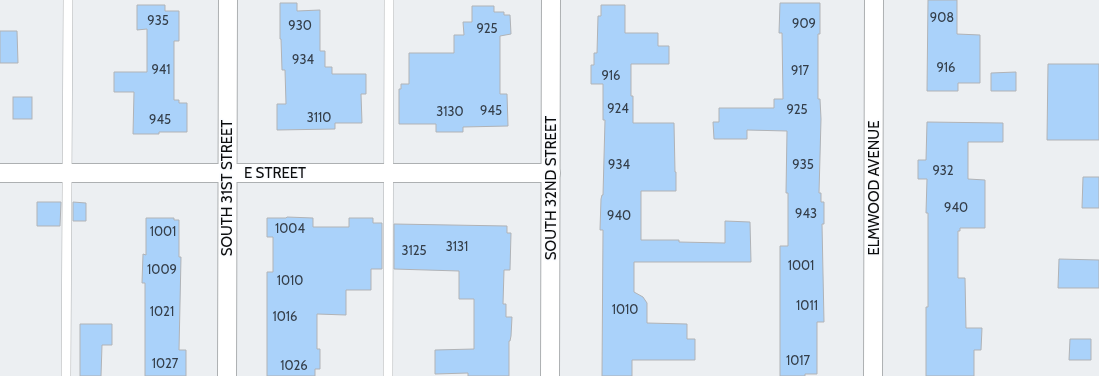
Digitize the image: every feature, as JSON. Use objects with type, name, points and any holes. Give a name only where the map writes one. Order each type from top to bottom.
[{"type":"street","name":"SOUTH 31ST STREET","points":[[227,376],[228,0]]},
{"type":"street","name":"SOUTH 32ND STREET","points":[[550,376],[551,0]]},
{"type":"street","name":"ELMWOOD AVENUE","points":[[873,376],[874,0]]},
{"type":"street","name":"E STREET","points":[[0,174],[551,173]]},
{"type":"lane","points":[[66,376],[68,0]]},
{"type":"lane","points":[[388,376],[389,0]]},
{"type":"building","points":[[928,0],[957,0],[957,34],[980,35],[980,83],[958,83],[958,91],[927,91]]},
{"type":"building","points":[[280,3],[297,3],[297,11],[320,10],[320,51],[325,51],[325,67],[332,67],[332,74],[366,74],[366,94],[361,94],[362,123],[335,123],[335,129],[277,130],[277,104],[286,104],[285,70],[282,70],[280,39]]},
{"type":"building","points":[[780,3],[820,3],[820,34],[818,34],[818,99],[820,99],[821,119],[819,193],[821,193],[821,202],[824,202],[824,224],[822,224],[824,322],[817,322],[817,374],[805,374],[805,376],[780,376],[780,246],[788,246],[788,193],[786,193],[787,131],[747,130],[747,139],[714,139],[713,122],[719,122],[719,108],[774,108],[774,99],[783,99],[782,33],[779,33]]},
{"type":"building","points":[[137,5],[165,5],[165,11],[179,11],[179,41],[174,41],[174,100],[179,100],[179,103],[187,103],[187,132],[133,134],[134,92],[114,92],[114,72],[147,72],[147,29],[137,30]]},
{"type":"building","points":[[601,5],[625,5],[625,33],[658,33],[658,46],[669,46],[669,64],[631,64],[633,123],[674,123],[676,191],[641,191],[641,240],[679,240],[679,242],[725,243],[725,221],[750,222],[751,262],[634,262],[634,292],[643,297],[647,303],[647,323],[687,324],[687,339],[695,339],[695,360],[632,360],[632,376],[602,376],[603,230],[600,230],[601,199],[603,195],[605,120],[603,120],[603,84],[591,84],[591,65],[594,65],[594,53],[597,53],[598,16],[601,16]]},
{"type":"building","points":[[472,6],[494,6],[494,12],[504,12],[504,15],[510,15],[511,34],[500,36],[500,94],[507,94],[508,126],[463,127],[463,132],[436,132],[436,124],[399,124],[399,89],[401,89],[401,84],[409,84],[409,53],[454,53],[454,35],[464,35],[463,22],[472,22]]},
{"type":"building","points":[[0,31],[17,31],[18,63],[0,63]]},
{"type":"building","points":[[1048,64],[1099,64],[1099,140],[1047,140]]},
{"type":"building","points":[[1016,72],[1016,91],[991,91],[991,73]]},
{"type":"building","points":[[13,97],[32,97],[32,119],[13,119]]},
{"type":"building","points":[[927,122],[1003,123],[1003,142],[968,142],[968,179],[985,180],[985,228],[960,228],[960,231],[958,231],[958,278],[965,278],[966,328],[982,328],[981,350],[974,350],[974,376],[926,376],[926,307],[928,307],[928,213],[926,213],[927,179],[918,179],[918,160],[926,160]]},
{"type":"building","points":[[1083,177],[1099,177],[1099,208],[1082,208]]},
{"type":"building","points":[[37,202],[61,202],[60,226],[37,226]]},
{"type":"building","points":[[73,202],[86,203],[86,221],[73,221]]},
{"type":"building","points":[[146,218],[174,218],[174,220],[179,220],[179,257],[181,257],[179,350],[186,350],[186,376],[145,376],[145,283],[142,283],[143,254],[146,255]]},
{"type":"building","points":[[267,218],[313,218],[313,227],[349,227],[349,218],[373,218],[373,223],[382,223],[382,269],[371,269],[371,290],[346,290],[346,315],[317,314],[317,349],[320,349],[320,369],[315,369],[315,376],[267,376],[267,272],[273,272],[273,237],[267,237]]},
{"type":"building","points":[[394,224],[507,226],[507,233],[511,233],[510,270],[504,270],[503,304],[506,304],[506,317],[512,317],[511,336],[509,341],[509,376],[468,376],[468,373],[435,374],[435,350],[474,349],[474,299],[459,299],[459,271],[394,269]]},
{"type":"building","points":[[1059,259],[1099,260],[1099,288],[1058,288]]},
{"type":"building","points":[[80,324],[112,324],[112,345],[102,345],[101,376],[80,376]]},
{"type":"building","points":[[1070,339],[1091,339],[1091,360],[1069,360]]}]
